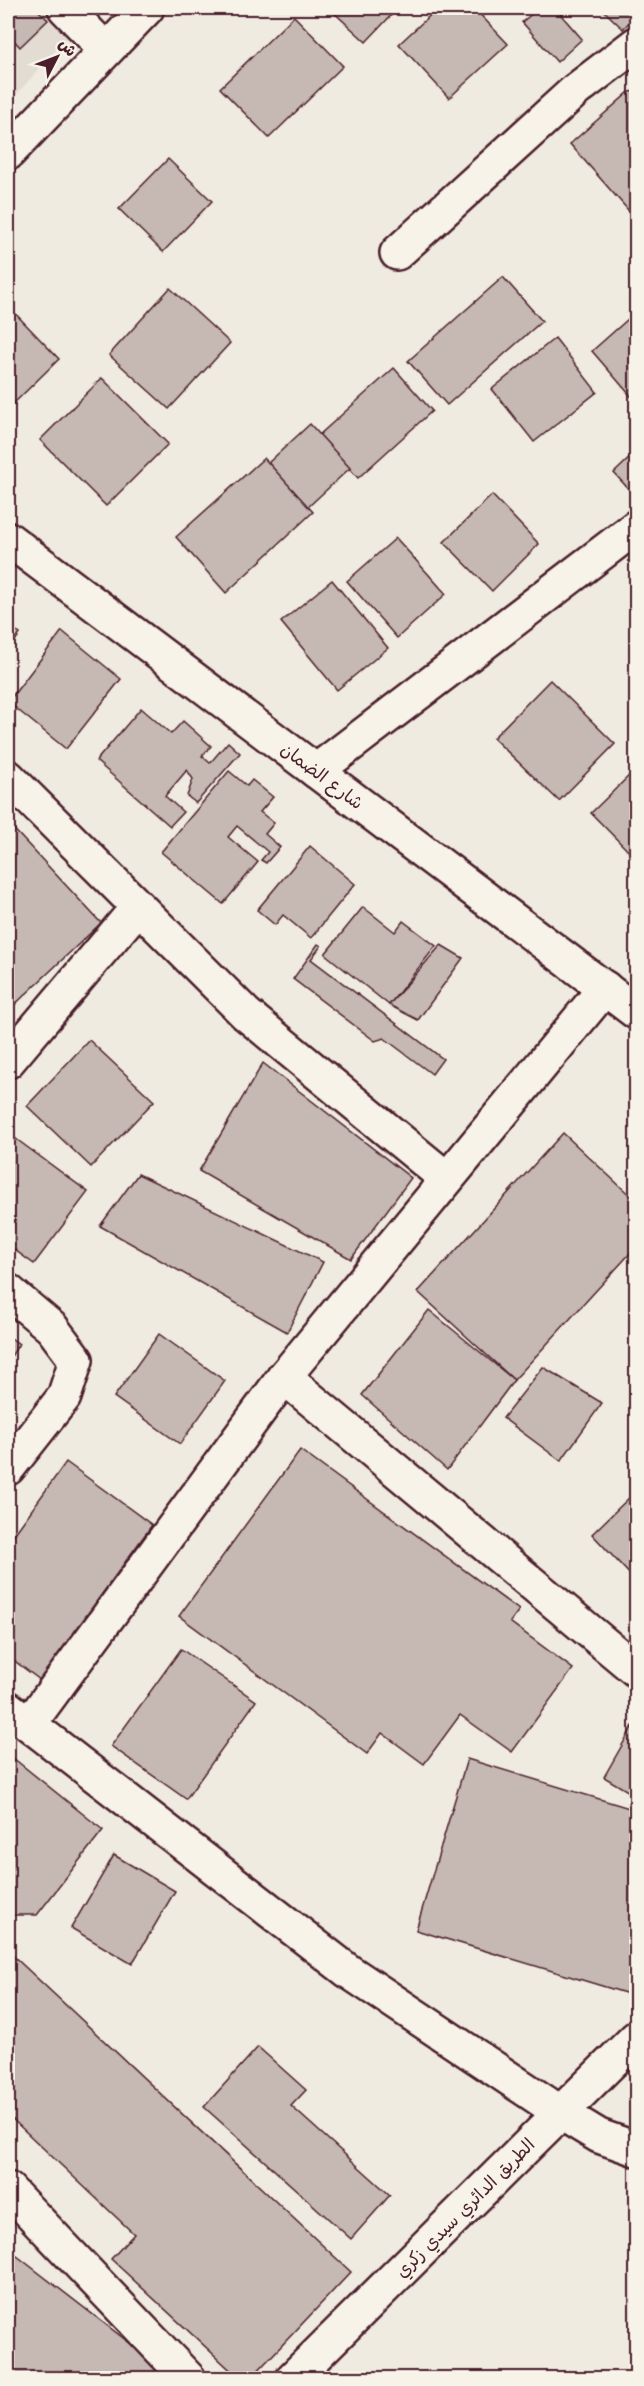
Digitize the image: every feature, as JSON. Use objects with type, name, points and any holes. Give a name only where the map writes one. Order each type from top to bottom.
[{"type":"street","points":[[65,8],[106,50]]},
{"type":"street","points":[[8,153],[147,8]]},
{"type":"street","points":[[397,253],[576,90],[636,44]]},
{"type":"street","points":[[316,771],[636,527]]},
{"type":"street","name":"شارع الضمان","points":[[8,539],[636,1012]]},
{"type":"street","points":[[8,777],[246,1014],[447,1179]]},
{"type":"street","points":[[8,1061],[138,907]]},
{"type":"street","points":[[605,988],[284,1377],[19,1715],[348,1971],[561,2113],[599,2136],[636,2149]]},
{"type":"street","points":[[8,1291],[52,1328],[76,1360],[64,1397],[8,1468]]},
{"type":"street","points":[[284,1377],[636,1670]]},
{"type":"street","name":"الطريق الدائري سيدي زكري","points":[[293,2379],[636,2038]]},
{"type":"street","points":[[8,2189],[188,2379]]},
{"type":"shaded area","points":[[8,8],[47,8],[72,32],[8,104]]},
{"type":"building","points":[[8,8],[36,8],[48,20],[20,47],[8,34]]},
{"type":"building","points":[[329,8],[398,8],[366,42]]},
{"type":"building","points":[[438,8],[474,8],[508,44],[449,98],[399,44]]},
{"type":"building","points":[[539,8],[555,8],[582,39],[557,62],[522,22]]},
{"type":"building","points":[[601,8],[636,8],[636,15],[623,29]]},
{"type":"building","points":[[294,16],[343,66],[269,138],[220,88]]},
{"type":"building","points":[[636,90],[636,219],[570,144],[628,93]]},
{"type":"building","points":[[168,159],[212,201],[163,252],[119,209]]},
{"type":"building","points":[[503,277],[542,321],[447,405],[408,361]]},
{"type":"building","points":[[170,288],[230,343],[169,409],[109,355]]},
{"type":"building","points":[[8,306],[59,359],[8,409]]},
{"type":"building","points":[[636,312],[636,402],[592,351]]},
{"type":"building","points":[[555,338],[597,392],[534,442],[492,389]]},
{"type":"building","points":[[394,368],[432,411],[358,478],[319,435]]},
{"type":"building","points":[[102,378],[168,444],[106,506],[40,440]]},
{"type":"building","points":[[310,424],[350,468],[308,507],[268,463]]},
{"type":"building","points":[[636,452],[636,497],[614,473]]},
{"type":"building","points":[[264,458],[313,512],[226,593],[176,537]]},
{"type":"building","points":[[492,495],[539,544],[492,591],[444,542]]},
{"type":"building","points":[[396,538],[446,594],[397,638],[347,581]]},
{"type":"building","points":[[332,580],[388,648],[337,690],[281,622]]},
{"type":"building","points":[[8,624],[20,634],[8,650]]},
{"type":"building","points":[[62,631],[121,679],[66,749],[8,702]]},
{"type":"building","points":[[550,680],[615,744],[559,801],[493,738]]},
{"type":"building","points":[[141,708],[171,734],[183,721],[211,746],[202,756],[210,763],[228,742],[240,753],[196,803],[187,796],[193,779],[187,770],[165,796],[183,812],[170,826],[96,761]]},
{"type":"building","points":[[636,769],[636,859],[591,813]]},
{"type":"building","points":[[229,771],[247,786],[252,780],[273,797],[260,812],[274,823],[265,834],[280,847],[266,863],[261,860],[268,852],[237,826],[228,837],[258,862],[223,904],[161,852]]},
{"type":"building","points":[[8,823],[101,923],[8,1011]]},
{"type":"building","points":[[310,846],[355,884],[311,938],[283,915],[275,925],[257,910]]},
{"type":"building","points":[[363,907],[395,932],[403,921],[436,946],[389,1005],[325,954]]},
{"type":"building","points":[[318,944],[321,946],[311,959],[443,1059],[432,1074],[384,1038],[375,1041],[293,979]]},
{"type":"building","points":[[441,945],[463,958],[418,1020],[389,1005]]},
{"type":"building","points":[[89,1040],[154,1101],[91,1167],[27,1106]]},
{"type":"building","points":[[263,1063],[411,1178],[351,1259],[199,1171]]},
{"type":"building","points":[[8,1133],[88,1192],[34,1264],[8,1245]]},
{"type":"building","points":[[563,1133],[636,1201],[636,1247],[514,1380],[418,1292]]},
{"type":"building","points":[[138,1174],[323,1262],[287,1332],[100,1226]]},
{"type":"building","points":[[429,1310],[514,1380],[447,1470],[362,1395]]},
{"type":"building","points":[[159,1334],[225,1381],[180,1444],[114,1397]]},
{"type":"building","points":[[8,1336],[19,1344],[8,1361]]},
{"type":"building","points":[[543,1367],[602,1403],[561,1461],[503,1418]]},
{"type":"building","points":[[300,1450],[519,1610],[510,1622],[573,1669],[512,1752],[460,1715],[424,1764],[382,1733],[367,1754],[179,1616]]},
{"type":"building","points":[[66,1462],[152,1525],[40,1680],[8,1656],[8,1543]]},
{"type":"building","points":[[636,1491],[636,1581],[592,1534]]},
{"type":"building","points":[[181,1649],[256,1701],[186,1799],[111,1746]]},
{"type":"building","points":[[633,1726],[636,1728],[636,1796],[604,1777]]},
{"type":"building","points":[[8,1754],[103,1830],[37,1915],[8,1915]]},
{"type":"building","points":[[467,1759],[636,1810],[636,1980],[632,1995],[416,1930]]},
{"type":"building","points":[[114,1855],[175,1891],[132,1964],[71,1928]]},
{"type":"building","points":[[8,1951],[351,2272],[251,2378],[239,2378],[111,2259],[134,2234],[8,2115]]},
{"type":"building","points":[[258,2047],[306,2090],[291,2106],[390,2195],[351,2239],[204,2107]]},
{"type":"building","points":[[8,2249],[175,2378],[8,2378]]}]
